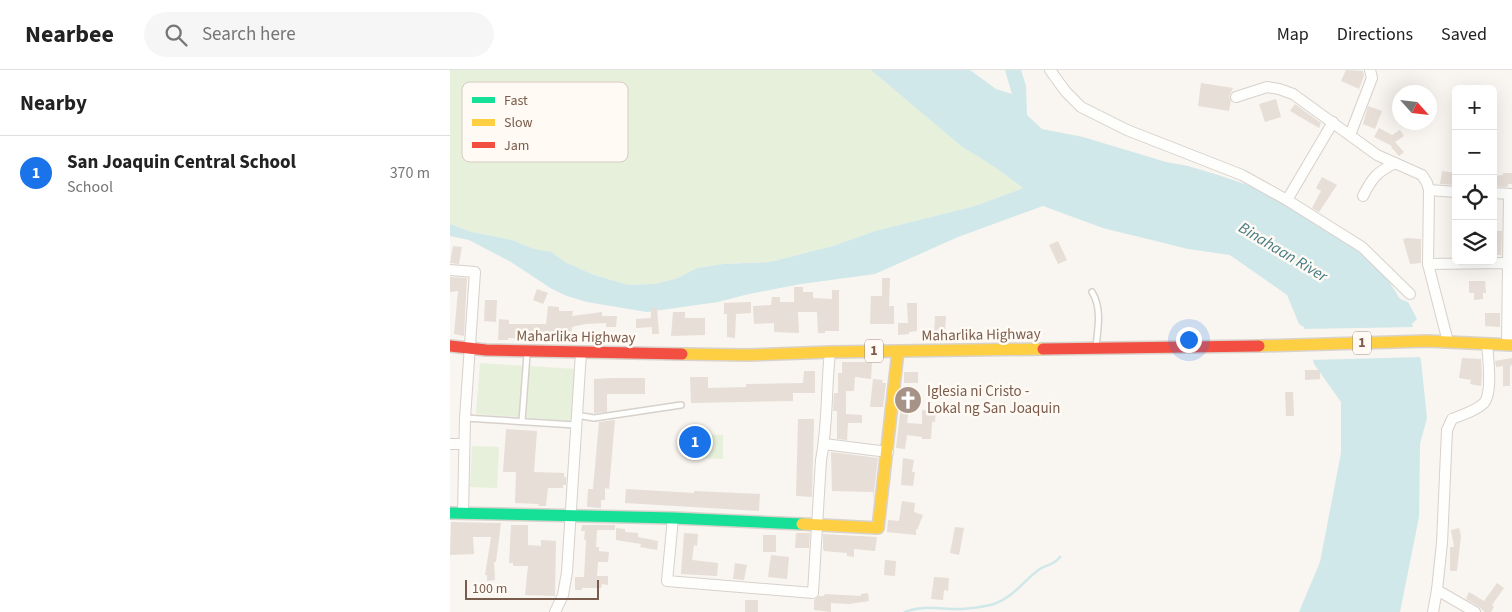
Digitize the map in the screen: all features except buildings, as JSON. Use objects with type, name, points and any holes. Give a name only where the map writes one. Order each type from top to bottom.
[{"type":"main road","name":"Maharlika Highway","points":[[450,346],[486,350],[747,355],[898,351],[1234,348],[1298,344],[1427,341],[1510,345]]},
{"type":"main road","points":[[450,513],[673,518],[878,528],[898,351]]},
{"type":"street","points":[[1050,70],[1051,74],[1066,92],[1081,107],[1127,130],[1242,175],[1287,200],[1362,247],[1410,294]]},
{"type":"street","points":[[1350,135],[1370,85],[1372,78],[1370,70]]},
{"type":"street","points":[[1236,97],[1267,87],[1293,94],[1378,155],[1422,175],[1429,190],[1428,264],[1448,342]]},
{"type":"street","points":[[1287,200],[1333,122]]},
{"type":"street","points":[[1362,196],[1371,180],[1379,171],[1396,163]]},
{"type":"street","points":[[1429,190],[1452,192]]},
{"type":"street","points":[[1497,193],[1510,194],[1510,345]]},
{"type":"street","points":[[1428,264],[1510,262]]},
{"type":"street","points":[[450,270],[475,272],[465,418],[463,513]]},
{"type":"street","points":[[1433,612],[1442,543],[1447,430],[1452,419],[1486,402],[1489,393],[1487,344]]},
{"type":"street","points":[[555,612],[563,595],[567,572],[581,352]]},
{"type":"street","points":[[673,518],[667,581],[813,592],[830,352]]},
{"type":"street","points":[[450,444],[464,444]]},
{"type":"street","points":[[824,444],[888,452]]},
{"type":"street","points":[[1437,590],[1475,612]]},
{"type":"lane","points":[[1092,292],[1098,301],[1096,349]]},
{"type":"lane","points":[[522,422],[527,351]]},
{"type":"lane","points":[[465,418],[522,422],[576,420],[681,405]]},
{"type":"green space","points":[[450,70],[871,70],[961,146],[1023,188],[975,206],[875,231],[833,246],[770,262],[723,264],[697,268],[678,278],[655,284],[629,285],[594,275],[565,262],[550,252],[534,249],[512,240],[472,232],[450,224]]},
{"type":"green space","points":[[480,363],[576,369],[573,421],[476,414]]},
{"type":"green space","points":[[685,434],[723,435],[723,459],[684,458]]},
{"type":"green space","points":[[472,446],[499,447],[497,488],[470,487]]},
{"type":"water","name":"Binahaan River","points":[[871,70],[970,70],[996,89],[1012,94],[1005,70],[1021,70],[1026,86],[1027,115],[1042,129],[1083,137],[1166,162],[1188,166],[1257,188],[1354,244],[1380,267],[1400,299],[1408,302],[1417,319],[1412,324],[1421,361],[1427,418],[1420,444],[1419,517],[1400,612],[1299,612],[1320,562],[1341,453],[1341,402],[1314,364],[1304,327],[1299,324],[1287,295],[1230,255],[1188,249],[1103,228],[1043,206],[958,237],[875,274],[801,284],[718,302],[647,312],[587,302],[567,296],[552,289],[511,262],[469,240],[450,236],[450,224],[472,232],[512,240],[534,249],[551,252],[565,262],[594,275],[629,285],[655,284],[678,278],[697,268],[723,264],[770,262],[833,246],[875,231],[975,206],[1023,188],[961,146]]},
{"type":"pier","points":[[1415,327],[1422,357],[1310,360],[1302,329]]},
{"type":"waterway","points":[[905,612],[919,608],[963,609],[994,604],[1006,598],[1037,571],[1060,557]]},
{"type":"traffic: fast","points":[[450,513],[673,518],[802,524]]},
{"type":"traffic: slow","points":[[1259,346],[1427,341],[1512,345]]},
{"type":"traffic: slow","points":[[682,354],[747,355],[1043,349]]},
{"type":"traffic: slow","points":[[802,524],[878,528],[898,351]]},
{"type":"traffic: jam","points":[[450,346],[486,350],[682,354]]},
{"type":"traffic: jam","points":[[1043,349],[1259,346]]},
{"type":"place","name":"Iglesia ni Cristo - Lokal ng San Joaquin","points":[[908,400]]},
{"type":"place","name":"San Joaquin Central School","points":[[695,442]]}]
